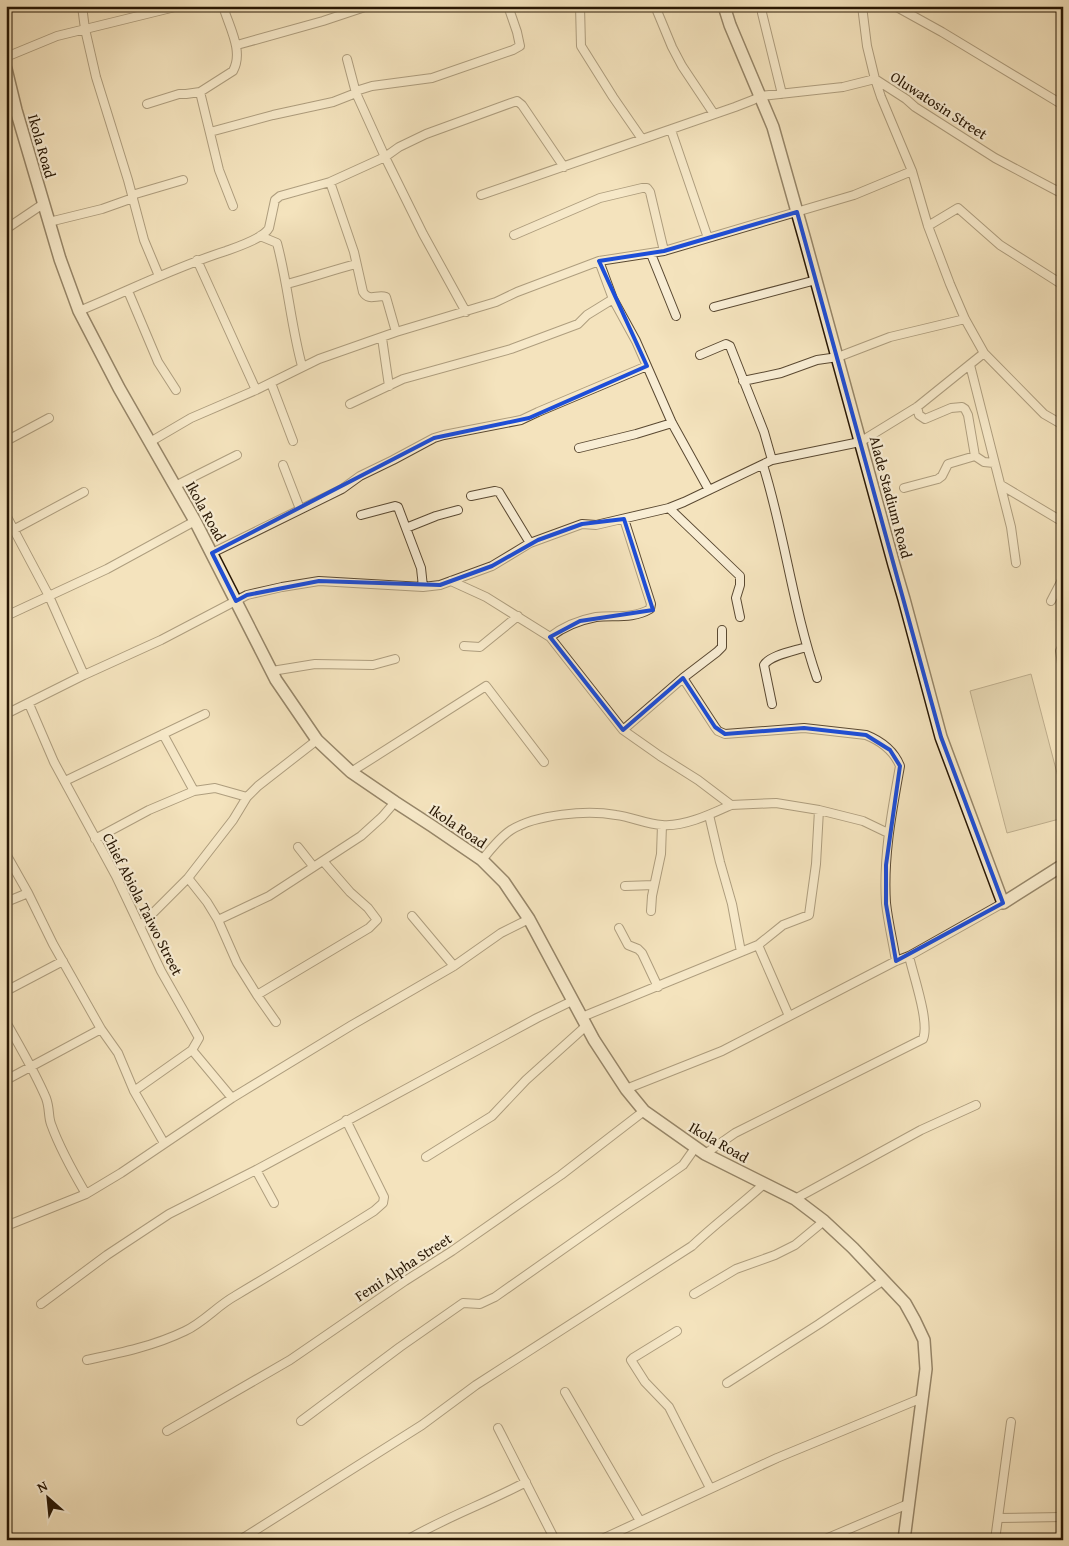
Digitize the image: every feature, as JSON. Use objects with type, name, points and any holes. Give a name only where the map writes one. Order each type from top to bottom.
[{"type":"street","points":[[82,6],[84,29],[96,77],[144,240],[159,276]]},
{"type":"street","points":[[6,57],[57,36],[156,9],[179,6]]},
{"type":"street","points":[[147,104],[179,94],[200,92],[233,71],[236,66],[237,45],[223,6]]},
{"type":"street","points":[[237,45],[323,21],[368,6]]},
{"type":"street","points":[[210,132],[273,115],[333,102],[372,86],[432,78],[519,47],[517,32],[508,6]]},
{"type":"street","points":[[580,6],[581,46],[642,139]]},
{"type":"street","points":[[655,6],[682,66],[714,114]]},
{"type":"street","name":"Alade Stadium Road","points":[[724,6],[730,25],[773,127],[838,357],[940,737],[1003,903]]},
{"type":"street","points":[[862,6],[867,46],[875,79],[912,171],[928,226],[965,319],[984,353],[1044,414],[1063,425]]},
{"type":"street","points":[[894,6],[942,32],[1063,104]]},
{"type":"street","points":[[1056,6],[1063,10]]},
{"type":"street","points":[[762,13],[782,94]]},
{"type":"street","points":[[347,59],[356,93],[385,157],[423,234],[466,312]]},
{"type":"street","name":"Ikola Road","points":[[6,69],[43,204],[60,260],[79,310],[119,388],[212,553],[272,671],[317,740],[351,772],[482,860],[504,882],[529,919],[602,1054],[644,1111],[700,1151],[795,1199],[824,1221],[854,1248],[905,1303],[924,1340],[926,1369],[904,1540]]},
{"type":"street","name":"Oluwatosin Street","points":[[481,195],[671,130],[761,96],[843,87],[875,79],[995,158],[1063,194]]},
{"type":"street","points":[[200,92],[219,170],[233,206]]},
{"type":"street","points":[[79,310],[128,291],[197,260],[235,248],[260,236],[268,231],[277,198],[330,182],[385,157],[399,147],[426,134],[517,101],[522,105],[564,167]]},
{"type":"street","points":[[671,130],[708,238]]},
{"type":"street","points":[[150,442],[191,418],[256,390],[319,359],[396,332],[496,302],[598,261],[664,251],[854,195],[912,171]]},
{"type":"street","points":[[49,222],[102,209],[183,180]]},
{"type":"street","points":[[330,182],[354,252],[363,292],[366,297],[370,298],[386,297],[396,332]]},
{"type":"street","points":[[514,235],[600,198],[647,188],[650,192],[664,251]]},
{"type":"street","points":[[6,229],[43,204]]},
{"type":"street","points":[[928,226],[958,208],[1000,245],[1063,285]]},
{"type":"street","points":[[260,236],[277,243],[287,284],[287,297],[302,366]]},
{"type":"street","points":[[651,254],[676,316]]},
{"type":"street","points":[[197,260],[256,390]]},
{"type":"street","points":[[598,261],[613,299],[636,341],[672,423],[709,490]]},
{"type":"street","points":[[287,284],[356,264]]},
{"type":"street","points":[[714,307],[816,280]]},
{"type":"street","points":[[128,291],[158,362],[176,390]]},
{"type":"street","points":[[350,404],[422,373],[511,349],[578,324],[587,315],[613,299]]},
{"type":"street","points":[[743,381],[782,373],[818,360],[838,357],[890,337],[965,319]]},
{"type":"street","points":[[382,338],[389,386]]},
{"type":"street","points":[[700,355],[726,344],[728,345],[764,432],[772,460]]},
{"type":"street","points":[[6,714],[161,640],[247,595],[319,581],[423,587],[440,585],[492,566],[530,543],[582,524],[596,525],[669,508],[772,460],[860,442],[917,407],[984,353]]},
{"type":"street","points":[[970,365],[1011,527],[1016,563]]},
{"type":"street","points":[[212,553],[342,489],[360,476],[434,438],[444,434],[482,429],[529,418],[538,412],[647,366]]},
{"type":"street","points":[[270,383],[293,441]]},
{"type":"street","points":[[917,407],[919,415],[925,419],[951,408],[962,406],[966,409],[968,415],[975,456],[984,462],[994,463]]},
{"type":"street","points":[[6,441],[49,418]]},
{"type":"street","points":[[579,448],[672,423]]},
{"type":"street","points":[[175,486],[237,455]]},
{"type":"street","points":[[904,488],[938,479],[942,476],[948,464],[975,456]]},
{"type":"street","points":[[283,465],[300,509]]},
{"type":"street","points":[[763,465],[776,512],[806,647],[817,678]]},
{"type":"street","points":[[1001,485],[1063,522]]},
{"type":"street","points":[[471,496],[495,491],[499,492],[530,543]]},
{"type":"street","points":[[14,530],[84,492]]},
{"type":"street","points":[[361,515],[396,506],[398,508],[421,568],[423,587]]},
{"type":"street","points":[[669,508],[740,576],[740,585],[736,598],[740,617]]},
{"type":"street","points":[[406,528],[436,516],[458,510]]},
{"type":"street","points":[[7,519],[49,596],[84,676]]},
{"type":"street","points":[[550,637],[580,621],[597,617],[625,616],[645,612],[650,609],[652,604],[624,519]]},
{"type":"street","points":[[6,616],[107,569],[195,522]]},
{"type":"street","points":[[1051,600],[1063,578]]},
{"type":"street","points":[[451,582],[486,597],[550,637],[623,730],[698,780],[731,805]]},
{"type":"street","points":[[464,646],[480,647],[518,616]]},
{"type":"street","points":[[623,730],[683,678],[717,652],[722,646],[722,630]]},
{"type":"street","points":[[1063,645],[1060,648],[1063,670]]},
{"type":"street","points":[[772,704],[764,665],[766,661],[806,647]]},
{"type":"street","points":[[272,671],[315,664],[373,665],[395,659]]},
{"type":"street","points":[[683,678],[715,727],[718,731],[725,734],[804,728],[866,735],[874,738],[896,756],[900,766],[888,833],[886,865],[886,904],[896,960]]},
{"type":"street","points":[[351,772],[486,686],[544,762]]},
{"type":"street","name":"Chief Abiola Taiwo Street","points":[[29,704],[54,762],[116,876],[161,971],[197,1034],[198,1038],[192,1050]]},
{"type":"street","points":[[65,781],[205,714]]},
{"type":"street","points":[[163,734],[194,791]]},
{"type":"street","points":[[140,926],[188,878],[233,820],[247,797],[258,786],[317,740]]},
{"type":"street","points":[[96,839],[149,810],[194,791],[215,788],[247,797]]},
{"type":"street","points":[[218,920],[269,896],[361,836],[382,817],[394,802]]},
{"type":"street","points":[[482,860],[506,835],[524,823],[567,814],[605,814],[662,825],[676,824],[709,815],[731,805],[776,803],[818,810],[863,821],[888,833]]},
{"type":"street","points":[[426,1157],[492,1116],[584,1022],[658,987],[758,945],[783,925],[807,916],[810,912],[816,864],[818,810]]},
{"type":"street","points":[[709,815],[732,904],[741,952]]},
{"type":"street","points":[[651,911],[654,885],[661,854],[662,825]]},
{"type":"street","points":[[298,847],[313,866]]},
{"type":"street","points":[[6,854],[53,944],[101,1029],[118,1053],[134,1091],[164,1143]]},
{"type":"street","points":[[257,995],[369,928],[377,920],[323,861]]},
{"type":"street","points":[[626,1089],[722,1051],[896,960],[908,956],[1003,903],[1063,865]]},
{"type":"street","points":[[188,878],[218,920],[237,963],[276,1022]]},
{"type":"street","points":[[625,886],[654,885]]},
{"type":"street","points":[[6,902],[28,893]]},
{"type":"street","points":[[412,916],[454,966]]},
{"type":"street","points":[[6,1226],[86,1194],[121,1173],[232,1098],[454,966],[500,933],[529,919]]},
{"type":"street","points":[[620,928],[628,945],[642,953],[658,987]]},
{"type":"street","points":[[758,945],[789,1016]]},
{"type":"street","points":[[301,1421],[400,1347],[463,1303],[480,1304],[513,1285],[700,1151],[923,1039],[925,1028],[921,1003],[908,956]]},
{"type":"street","points":[[6,991],[63,961]]},
{"type":"street","points":[[41,1304],[106,1255],[147,1230],[159,1220],[256,1170],[536,1018],[572,1001]]},
{"type":"street","points":[[6,1022],[49,1105],[50,1123],[86,1194]]},
{"type":"street","points":[[6,1080],[101,1029]]},
{"type":"street","points":[[134,1091],[192,1050],[232,1098]]},
{"type":"street","points":[[795,1199],[921,1130],[976,1105]]},
{"type":"street","name":"Femi Alpha Street","points":[[167,1431],[290,1360],[452,1251],[560,1175],[644,1111]]},
{"type":"street","points":[[87,1360],[127,1352],[184,1332],[234,1297],[288,1266],[379,1207],[383,1203],[384,1197],[346,1120]]},
{"type":"street","points":[[256,1170],[274,1203]]},
{"type":"street","points":[[240,1540],[422,1425],[476,1385],[692,1246],[765,1183]]},
{"type":"street","points":[[694,1294],[736,1269],[775,1255],[794,1245],[824,1221]]},
{"type":"street","points":[[727,1383],[820,1324],[884,1280]]},
{"type":"street","points":[[678,1331],[632,1360],[645,1382],[668,1407],[710,1488]]},
{"type":"street","points":[[565,1392],[640,1521]]},
{"type":"street","points":[[600,1540],[777,1458],[922,1398]]},
{"type":"street","points":[[995,1540],[1011,1422]]},
{"type":"street","points":[[498,1428],[556,1540]]},
{"type":"street","points":[[407,1540],[453,1515],[494,1499],[526,1482]]},
{"type":"street","points":[[823,1540],[908,1504]]},
{"type":"street","points":[[998,1518],[1063,1517]]},
{"type":"highlighted area","points":[[797,212],[941,737],[1003,903],[896,961],[886,904],[886,865],[900,766],[890,750],[866,735],[804,728],[725,734],[715,727],[683,678],[623,730],[550,637],[580,621],[653,610],[624,519],[582,524],[538,540],[492,566],[440,585],[319,581],[247,595],[236,601],[212,553],[434,438],[529,418],[647,366],[599,261],[664,251]]},
{"type":"shaded area","points":[[1031,674],[1063,796],[1063,818],[1007,833],[970,691]]}]
